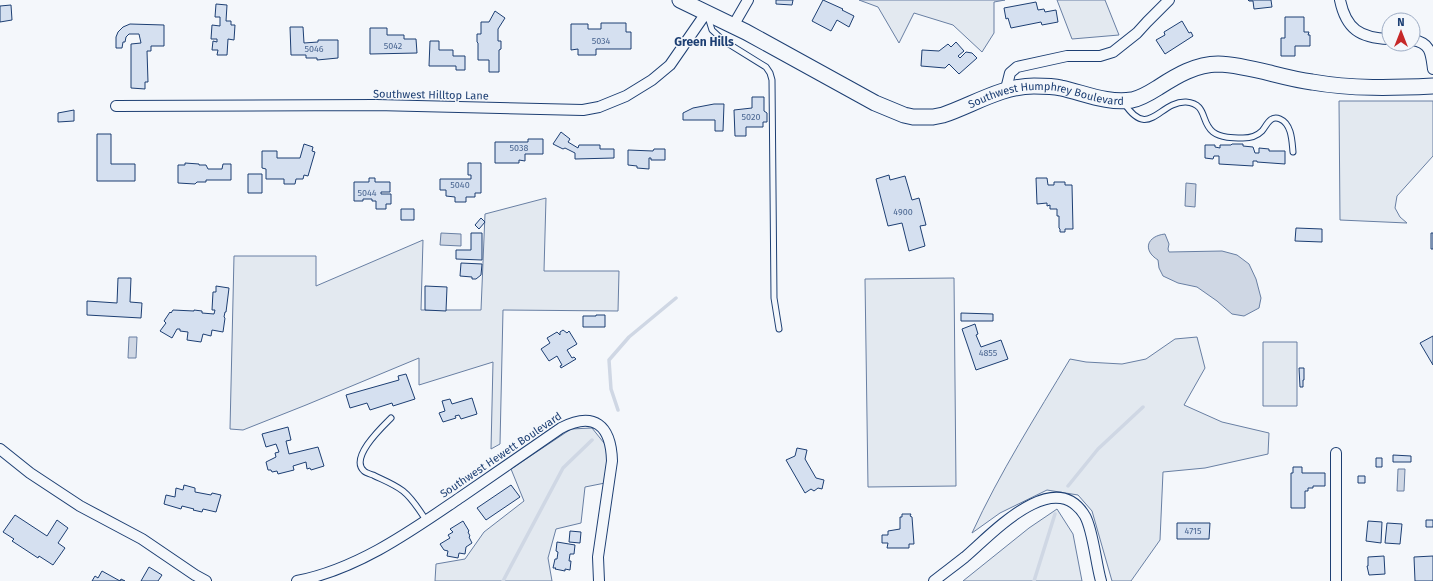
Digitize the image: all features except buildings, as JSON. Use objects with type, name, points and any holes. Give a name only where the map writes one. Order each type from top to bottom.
[{"type":"main road","name":"Southwest Humphrey Boulevard","points":[[680,0],[733,26],[855,93],[904,115],[922,117],[943,115],[1006,89],[1034,86],[1059,87],[1104,99],[1122,101],[1146,94],[1176,76],[1190,70],[1215,64],[1243,67],[1311,82],[1333,85],[1357,87],[1433,86]]},
{"type":"street","points":[[733,26],[748,0]]},
{"type":"street","points":[[1006,89],[1010,73],[1016,67],[1067,56],[1100,56],[1113,52],[1137,33],[1169,0]]},
{"type":"street","points":[[1340,0],[1347,22],[1355,30],[1367,36],[1381,38]]},
{"type":"street","name":"Southwest Hilltop Lane","points":[[116,106],[376,105],[583,110],[599,107],[626,96],[652,80],[670,65],[706,13]]},
{"type":"street","points":[[1421,43],[1428,47],[1433,69]]},
{"type":"street","name":"Southwest Hewett Boulevard","points":[[297,581],[325,573],[359,559],[388,544],[426,520],[561,428],[575,421],[590,420],[606,433],[609,439],[612,460],[598,557],[599,581]]},
{"type":"street","points":[[0,449],[30,473],[80,506],[142,539],[189,572],[206,581]]},
{"type":"street","points":[[1336,453],[1336,581]]},
{"type":"street","points":[[934,581],[1016,514],[1036,503],[1062,498],[1073,504],[1085,516],[1090,530],[1101,581]]},
{"type":"lane","points":[[706,13],[712,30],[724,41],[766,67],[772,80],[774,298],[779,329]]},
{"type":"lane","points":[[1122,101],[1135,116],[1142,120],[1150,119],[1178,103],[1186,102],[1196,104],[1202,110],[1210,129],[1226,137],[1252,137],[1262,131],[1271,119],[1279,118],[1284,121],[1289,129],[1293,152]]},
{"type":"lane","points":[[391,418],[375,434],[363,452],[360,459],[361,465],[364,471],[403,491],[426,520]]},
{"type":"shaded area","points":[[859,0],[1005,0],[994,2],[994,33],[982,52],[953,25],[914,13],[899,43],[878,7]]},
{"type":"shaded area","points":[[1057,0],[1105,0],[1119,35],[1072,39]]},
{"type":"shaded area","points":[[1339,101],[1433,101],[1433,156],[1397,196],[1395,208],[1400,217],[1407,223],[1340,220]]},
{"type":"shaded area","points":[[1186,183],[1196,184],[1195,207],[1185,206]]},
{"type":"shaded area","points":[[546,198],[544,271],[619,271],[618,311],[503,310],[500,444],[491,449],[493,362],[419,385],[419,358],[243,430],[230,429],[234,256],[316,256],[316,286],[423,240],[421,310],[481,310],[485,214]]},
{"type":"shaded area","points":[[441,233],[461,234],[461,246],[440,245]]},
{"type":"shaded area","points":[[1165,234],[1169,244],[1169,252],[1222,251],[1237,255],[1249,264],[1256,279],[1261,298],[1259,308],[1244,316],[1232,314],[1197,287],[1178,283],[1163,276],[1159,268],[1158,260],[1153,256],[1148,248],[1151,240],[1159,235]]},
{"type":"shaded area","points":[[954,278],[956,486],[868,487],[865,279]]},
{"type":"shaded area","points":[[129,337],[137,337],[136,358],[128,358]]},
{"type":"shaded area","points":[[1197,337],[1205,368],[1184,405],[1222,422],[1269,433],[1268,454],[1205,468],[1163,472],[1160,540],[1131,581],[1112,581],[1092,511],[1078,495],[1047,490],[1000,513],[972,533],[1006,466],[1070,359],[1086,362],[1122,364],[1146,359],[1175,339]]},
{"type":"shaded area","points":[[1263,342],[1297,342],[1297,406],[1263,406]]},
{"type":"shaded area","points":[[592,428],[608,448],[605,483],[585,487],[581,523],[556,529],[548,558],[552,581],[435,581],[436,564],[465,559],[484,532],[524,501],[511,469],[571,429]]},
{"type":"shaded area","points":[[1398,469],[1405,469],[1404,491],[1397,491]]},
{"type":"shaded area","points":[[1057,509],[1073,534],[1082,581],[963,581],[1029,528]]},
{"type":"waterway","points":[[618,410],[611,389],[609,360],[629,337],[676,298]]},
{"type":"waterway","points":[[1068,486],[1098,449],[1143,407]]},
{"type":"waterway","points":[[503,581],[563,468],[592,440]]},
{"type":"waterway","points":[[1034,581],[1055,514]]},
{"type":"district","name":"Green Hills","points":[[704,42]]}]
